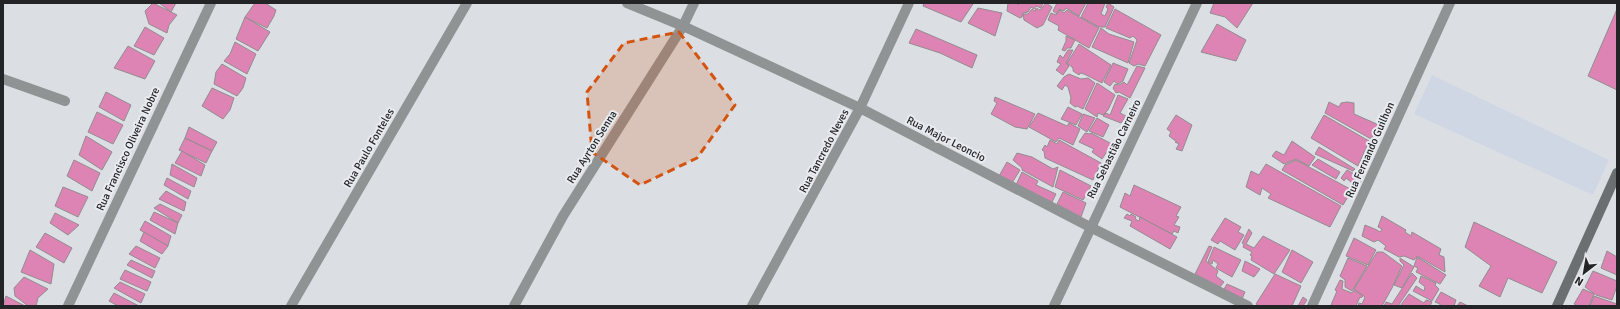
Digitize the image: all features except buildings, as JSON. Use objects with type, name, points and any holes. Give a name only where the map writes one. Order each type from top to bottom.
[{"type":"street","name":"Rua Francisco Oliveira Nobre","points":[[68,306],[210,3]]},
{"type":"street","name":"Rua Paulo Fonteles","points":[[291,306],[467,3]]},
{"type":"street","name":"Rua Major Leoncio","points":[[627,3],[683,26],[860,108],[1090,227],[1248,306]]},
{"type":"street","name":"Rua Ayrton Senna","points":[[514,306],[563,216],[683,26],[694,3]]},
{"type":"street","name":"Rua Tancredo Neves","points":[[752,306],[860,108],[909,3]]},
{"type":"street","name":"Rua Sebastião Carneiro","points":[[1054,306],[1197,3]]},
{"type":"street","name":"Rua Fernando Guilhon","points":[[1312,306],[1450,3]]},
{"type":"street","points":[[3,78],[65,100]]},
{"type":"street","points":[[1556,306],[1617,173]]},
{"type":"highlighted area","points":[[679,32],[735,105],[697,158],[640,185],[592,152],[587,92],[624,43]]},
{"type":"shaded area","points":[[1432,75],[1609,160],[1593,195],[1414,114]]}]
